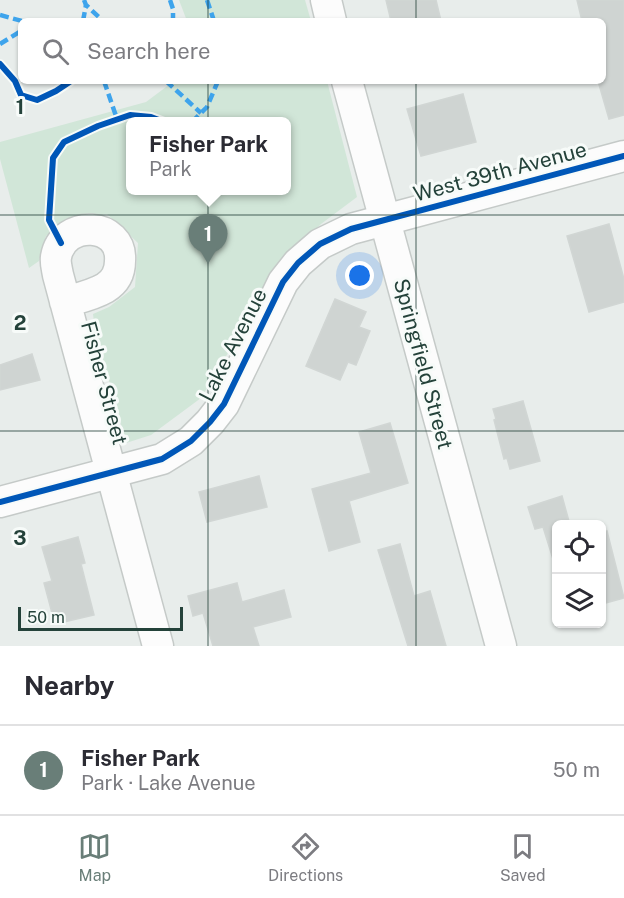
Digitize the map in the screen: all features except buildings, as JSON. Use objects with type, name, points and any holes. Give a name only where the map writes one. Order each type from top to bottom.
[{"type":"street","points":[[326,0],[330,18]]},
{"type":"street","name":"Springfield Street","points":[[348,84],[501,646]]},
{"type":"street","name":"West 39th Avenue","points":[[384,220],[624,156]]},
{"type":"street","name":"Lake Avenue","points":[[0,502],[162,459],[191,441],[224,404],[283,282],[298,263],[320,244],[351,229],[384,220]]},
{"type":"street","name":"Fisher Street","points":[[65,302],[158,646]]},
{"type":"green space","points":[[179,0],[305,0],[310,18],[186,18]]},
{"type":"green space","points":[[170,84],[328,84],[357,197],[321,224],[276,267],[201,398],[151,435],[126,443],[95,330],[93,314],[109,307],[135,287],[138,243],[107,214],[72,218],[46,236],[39,261],[29,268],[0,159],[0,142],[146,102]]},
{"type":"marked path","points":[[84,0],[100,18]]},
{"type":"marked path","points":[[170,0],[173,18]]},
{"type":"marked path","points":[[207,0],[213,18]]},
{"type":"marked path","points":[[84,18],[86,5]]},
{"type":"marked path","points":[[0,15],[18,20]]},
{"type":"marked path","points":[[0,44],[18,33]]},
{"type":"marked path","points":[[105,84],[117,119]]},
{"type":"marked path","points":[[169,84],[201,113]]},
{"type":"marked path","points":[[197,117],[207,107],[217,84]]},
{"type":"cycle path","points":[[0,64],[15,81],[21,95],[37,100],[66,84]]},
{"type":"cycle path","points":[[61,243],[49,220],[53,158],[64,142],[98,126],[130,115],[151,117]]},
{"type":"cycle path","points":[[0,502],[162,459],[191,441],[224,404],[283,282],[298,263],[320,244],[351,229],[624,156]]},
{"type":"place","name":"Fisher Park","points":[[208,264]]}]
